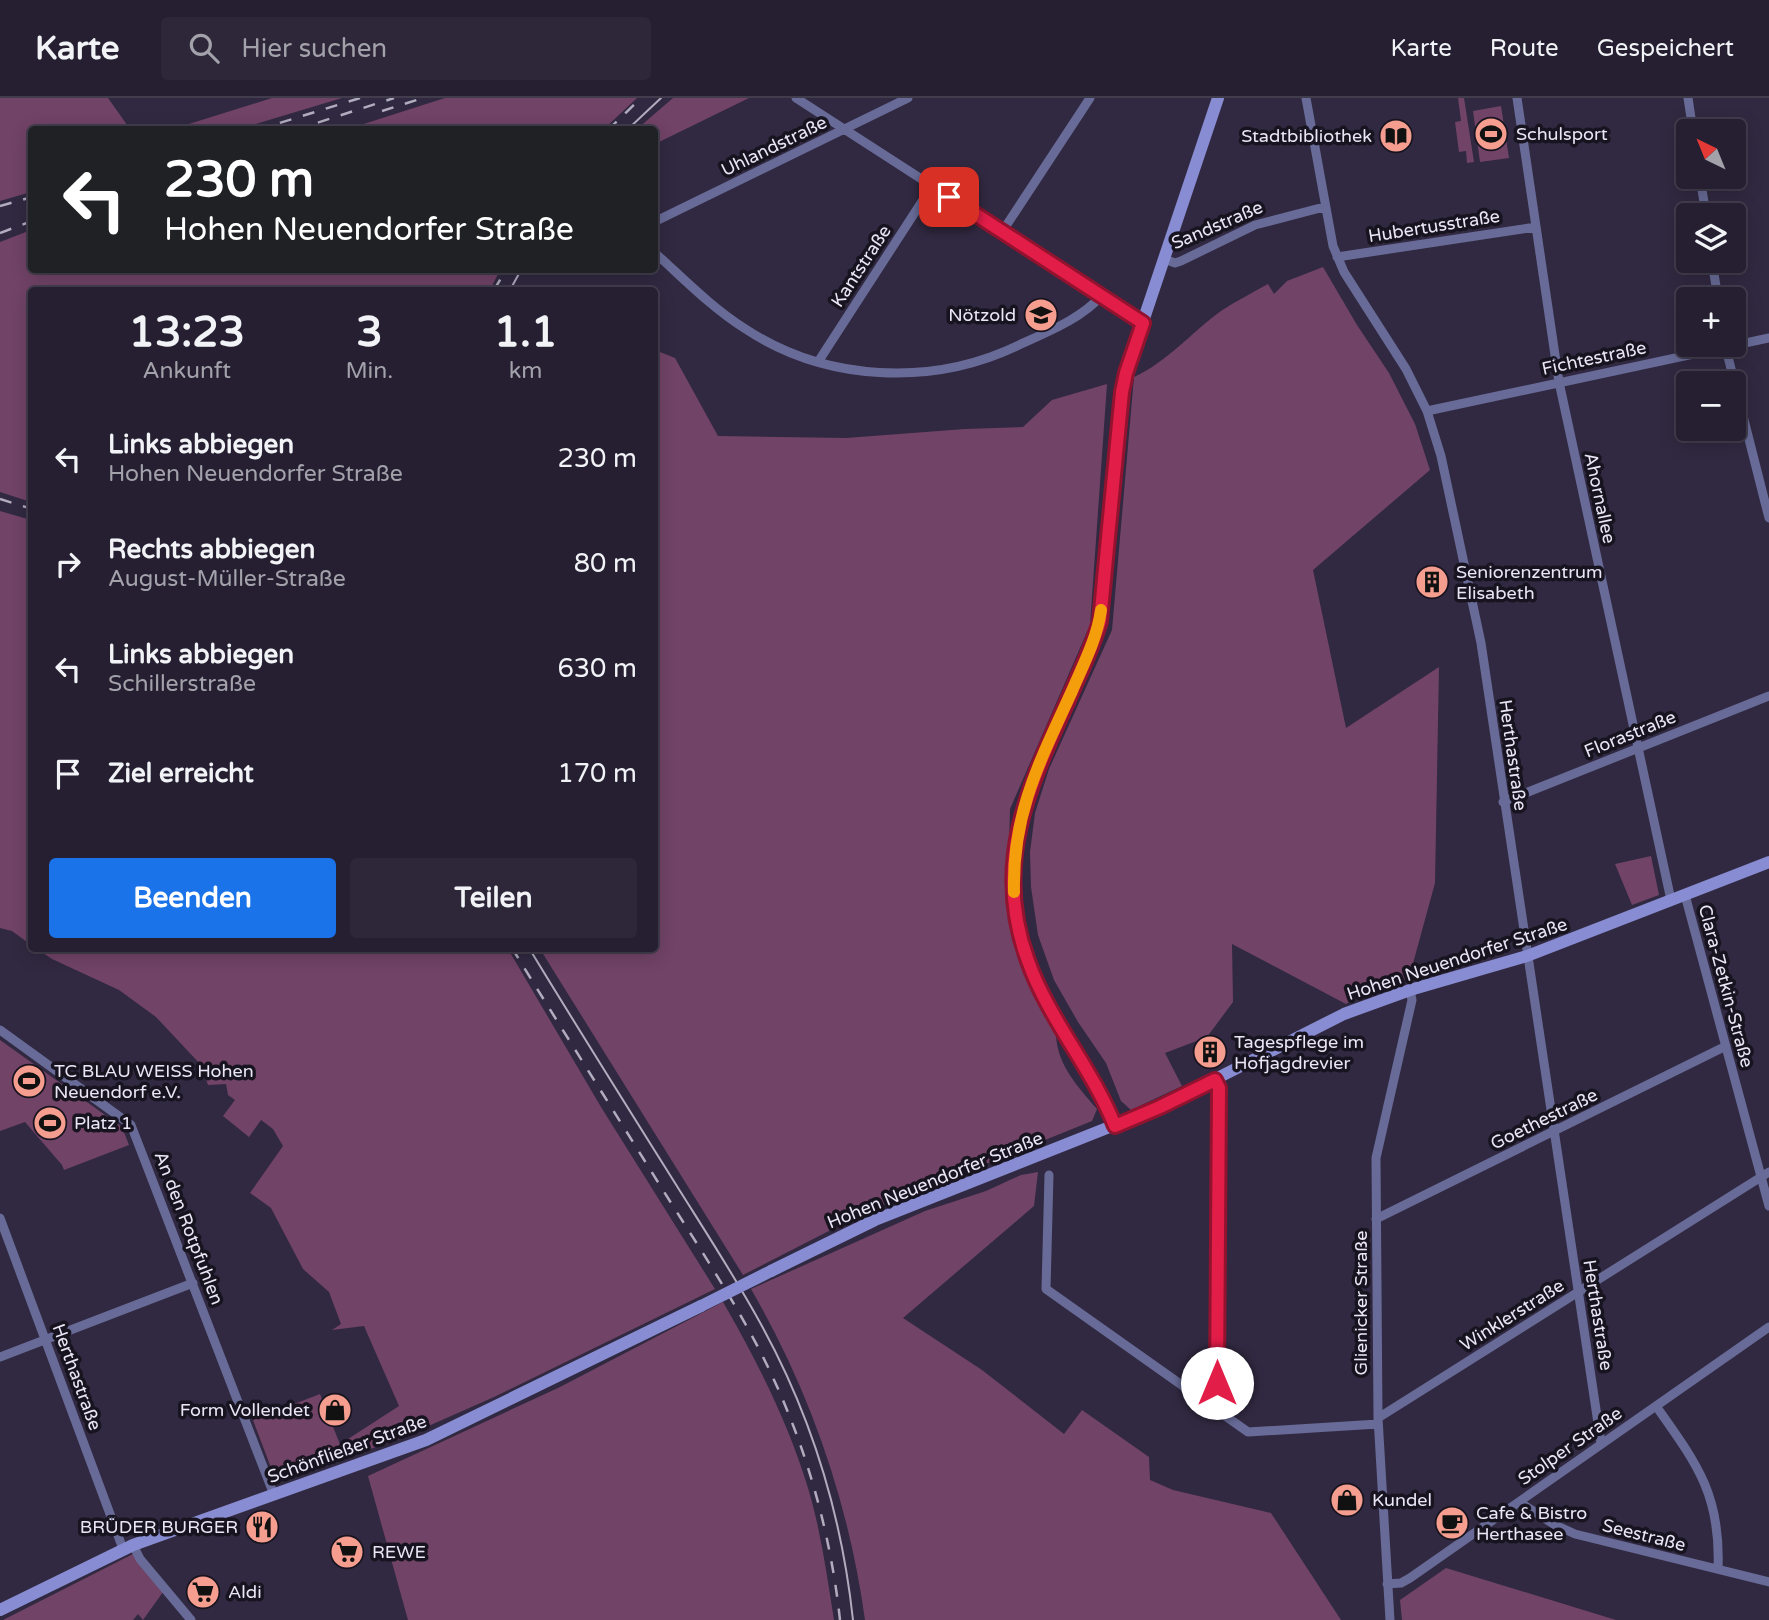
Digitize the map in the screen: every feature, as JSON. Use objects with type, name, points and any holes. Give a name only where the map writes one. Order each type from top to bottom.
[{"type":"main road","points":[[1115,1126],[1054,1015],[1028,961],[1016,911],[1014,862],[1018,832],[1030,786],[1100,621],[1126,373],[1218,98]]},
{"type":"main road","name":"Hohen Neuendorfer Straße","points":[[701,1306],[875,1220],[1160,1107],[1344,1014],[1410,990],[1527,956],[1769,862]]},
{"type":"main road","name":"Schönfließer Straße","points":[[0,1610],[128,1547],[426,1440],[701,1306]]},
{"type":"street","points":[[796,98],[1143,323]]},
{"type":"street","name":"Uhlandstraße","points":[[658,220],[908,98]]},
{"type":"street","points":[[1002,232],[1090,98]]},
{"type":"street","name":"Herthastraße","points":[[1306,98],[1324,207],[1337,257],[1406,369],[1427,411],[1441,456],[1481,643],[1601,1443]]},
{"type":"street","name":"Ahornallee","points":[[1517,98],[1559,382],[1671,901]]},
{"type":"street","points":[[1688,98],[1691,119]]},
{"type":"street","name":"Kantstraße","points":[[818,362],[932,186]]},
{"type":"street","name":"Sandstraße","points":[[1164,259],[1181,261],[1255,225],[1324,207]]},
{"type":"street","name":"Hubertusstraße","points":[[1337,257],[1536,227]]},
{"type":"street","points":[[658,256],[716,308],[746,330],[784,350],[818,362],[853,370],[884,373],[923,372],[958,367],[993,357],[1086,310],[1101,296]]},
{"type":"street","name":"Fichtestraße","points":[[1746,342],[1769,338]]},
{"type":"street","name":"Fichtestraße","points":[[1427,411],[1676,357]]},
{"type":"street","points":[[1728,357],[1769,518]]},
{"type":"street","name":"Florastraße","points":[[1503,802],[1769,696]]},
{"type":"street","name":"Clara-Zetkin-Straße","points":[[1685,895],[1726,1046],[1765,1174],[1769,1206]]},
{"type":"street","name":"Glienicker Straße","points":[[1390,1620],[1378,1421],[1377,1151],[1412,1000],[1410,990]]},
{"type":"street","name":"An den Rotpfuhlen","points":[[0,1030],[131,1125],[274,1495]]},
{"type":"street","name":"Goethestraße","points":[[1376,1219],[1726,1046]]},
{"type":"street","points":[[1215,1080],[1219,1088],[1217,1409]]},
{"type":"street","name":"Winklerstraße","points":[[1378,1421],[1765,1174]]},
{"type":"street","points":[[1049,1175],[1046,1289],[1248,1432],[1378,1421]]},
{"type":"street","name":"Herthastraße","points":[[0,1218],[128,1547],[191,1620]]},
{"type":"street","points":[[0,1357],[193,1283]]},
{"type":"street","name":"Stolper Straße","points":[[1387,1584],[1401,1583],[1410,1578],[1769,1327]]},
{"type":"street","points":[[1656,1406],[1704,1478],[1717,1525],[1718,1569]]},
{"type":"street","name":"Seestraße","points":[[1519,1502],[1555,1525],[1575,1534],[1769,1582]]},
{"type":"shaded area","points":[[0,98],[108,98],[128,126],[28,126],[28,193],[0,201]]},
{"type":"shaded area","points":[[272,98],[342,98],[249,126],[183,126]]},
{"type":"shaded area","points":[[445,98],[637,98],[607,126],[357,126]]},
{"type":"shaded area","points":[[673,98],[749,98],[658,143],[658,126],[640,126]]},
{"type":"shaded area","points":[[1458,98],[1464,98],[1474,162],[1467,163],[1466,151],[1459,152],[1455,122],[1461,121]]},
{"type":"shaded area","name":"Schulsport","points":[[1501,106],[1509,158],[1480,162],[1473,111]]},
{"type":"shaded area","points":[[28,231],[28,273],[498,273],[492,287],[28,287],[28,501],[0,492],[0,242]]},
{"type":"shaded area","points":[[1323,267],[1389,373],[1415,424],[1430,470],[1313,570],[1346,728],[1439,667],[1435,883],[1409,978],[1346,1004],[1232,944],[1233,1002],[1207,1037],[1165,1053],[1182,1086],[1131,1110],[1121,1101],[1106,1063],[1054,980],[1038,935],[1031,887],[1030,852],[1035,813],[1049,769],[1112,630],[1134,377],[1157,363],[1210,319],[1238,300],[1268,284],[1274,294],[1287,281]]},
{"type":"shaded area","points":[[658,351],[675,358],[718,436],[846,438],[1023,427],[1052,400],[1107,384],[1090,625],[1010,809],[1008,884],[1014,941],[1056,1036],[1065,1066],[1097,1109],[1092,1121],[862,1214],[743,1275],[542,952],[658,952]]},
{"type":"shaded area","points":[[0,511],[28,519],[28,943],[12,931],[0,928]]},
{"type":"shaded area","points":[[1651,856],[1659,895],[1632,905],[1615,864]]},
{"type":"shaded area","points":[[42,952],[510,952],[601,1107],[715,1289],[494,1397],[390,1443],[356,1453],[348,1439],[399,1406],[364,1326],[332,1330],[341,1324],[329,1292],[303,1269],[271,1208],[250,1193],[283,1146],[273,1129],[261,1120],[249,1137],[223,1116],[235,1100],[228,1095],[226,1084],[208,1085],[201,1065],[156,1017],[119,990]]},
{"type":"shaded area","name":"TC BLAU WEISS Hohen Neuendorf e.V.","points":[[0,1040],[122,1127],[129,1145],[64,1170],[25,1122],[0,1131]]},
{"type":"shaded area","points":[[1038,1172],[1034,1206],[903,1318],[982,1370],[1064,1434],[1082,1410],[1149,1457],[1150,1480],[1173,1490],[1271,1513],[1341,1620],[865,1620],[849,1533],[824,1449],[791,1367],[751,1289],[925,1211],[986,1191],[1021,1175]]},
{"type":"shaded area","points":[[723,1302],[771,1392],[800,1463],[817,1521],[834,1620],[408,1620],[368,1476],[560,1387]]},
{"type":"shaded area","points":[[320,1394],[345,1457],[276,1481],[253,1420]]},
{"type":"shaded area","points":[[133,1554],[163,1592],[143,1620],[138,1614],[133,1620],[3,1620]]},
{"type":"shaded area","points":[[1446,1568],[1616,1620],[1402,1620],[1400,1600]]},
{"type":"tram line","points":[[631,126],[661,98]]},
{"type":"tram line","points":[[512,287],[519,273]]},
{"type":"tram line","points":[[531,952],[731,1273],[780,1362],[810,1433],[833,1507],[853,1620]]},
{"type":"railway","points":[[270,126],[360,98]]},
{"type":"railway","points":[[307,126],[394,98]]},
{"type":"railway","points":[[382,111],[423,98]]},
{"type":"railway","points":[[612,126],[641,98]]},
{"type":"railway","points":[[0,206],[28,198]]},
{"type":"railway","points":[[0,233],[28,222]]},
{"type":"railway","points":[[496,287],[504,273]]},
{"type":"railway","points":[[0,499],[28,508]]},
{"type":"railway","points":[[514,952],[712,1268],[760,1351],[789,1415],[812,1482],[822,1516],[840,1620]]},
{"type":"slow traffic","points":[[1014,892],[1014,862],[1025,800],[1091,647],[1101,610]]},
{"type":"place","name":"Schulsport","points":[[1491,134]]},
{"type":"place","name":"Stadtbibliothek","points":[[1396,136]]},
{"type":"place","name":"Nötzold","points":[[1041,315]]},
{"type":"place","name":"Seniorenzentrum Elisabeth","points":[[1432,582]]},
{"type":"place","name":"Tagespflege im Hofjagdrevier","points":[[1210,1052]]},
{"type":"place","name":"TC BLAU WEISS Hohen Neuendorf e.V.","points":[[29,1081]]},
{"type":"place","name":"Platz 1","points":[[50,1123]]},
{"type":"place","name":"Form Vollendet","points":[[335,1410]]},
{"type":"place","name":"Kundel","points":[[1347,1500]]},
{"type":"place","name":"Cafe & Bistro Herthasee","points":[[1452,1523]]},
{"type":"place","name":"BRÜDER BURGER","points":[[262,1527]]},
{"type":"place","name":"REWE","points":[[347,1552]]},
{"type":"place","name":"Aldi","points":[[203,1592]]},
{"type":"route","points":[[949,197],[1143,323],[1122,392],[1100,621],[1025,800],[1014,862],[1014,895],[1022,942],[1038,986],[1102,1098],[1115,1126],[1215,1080],[1219,1088],[1217,1383]]}]
